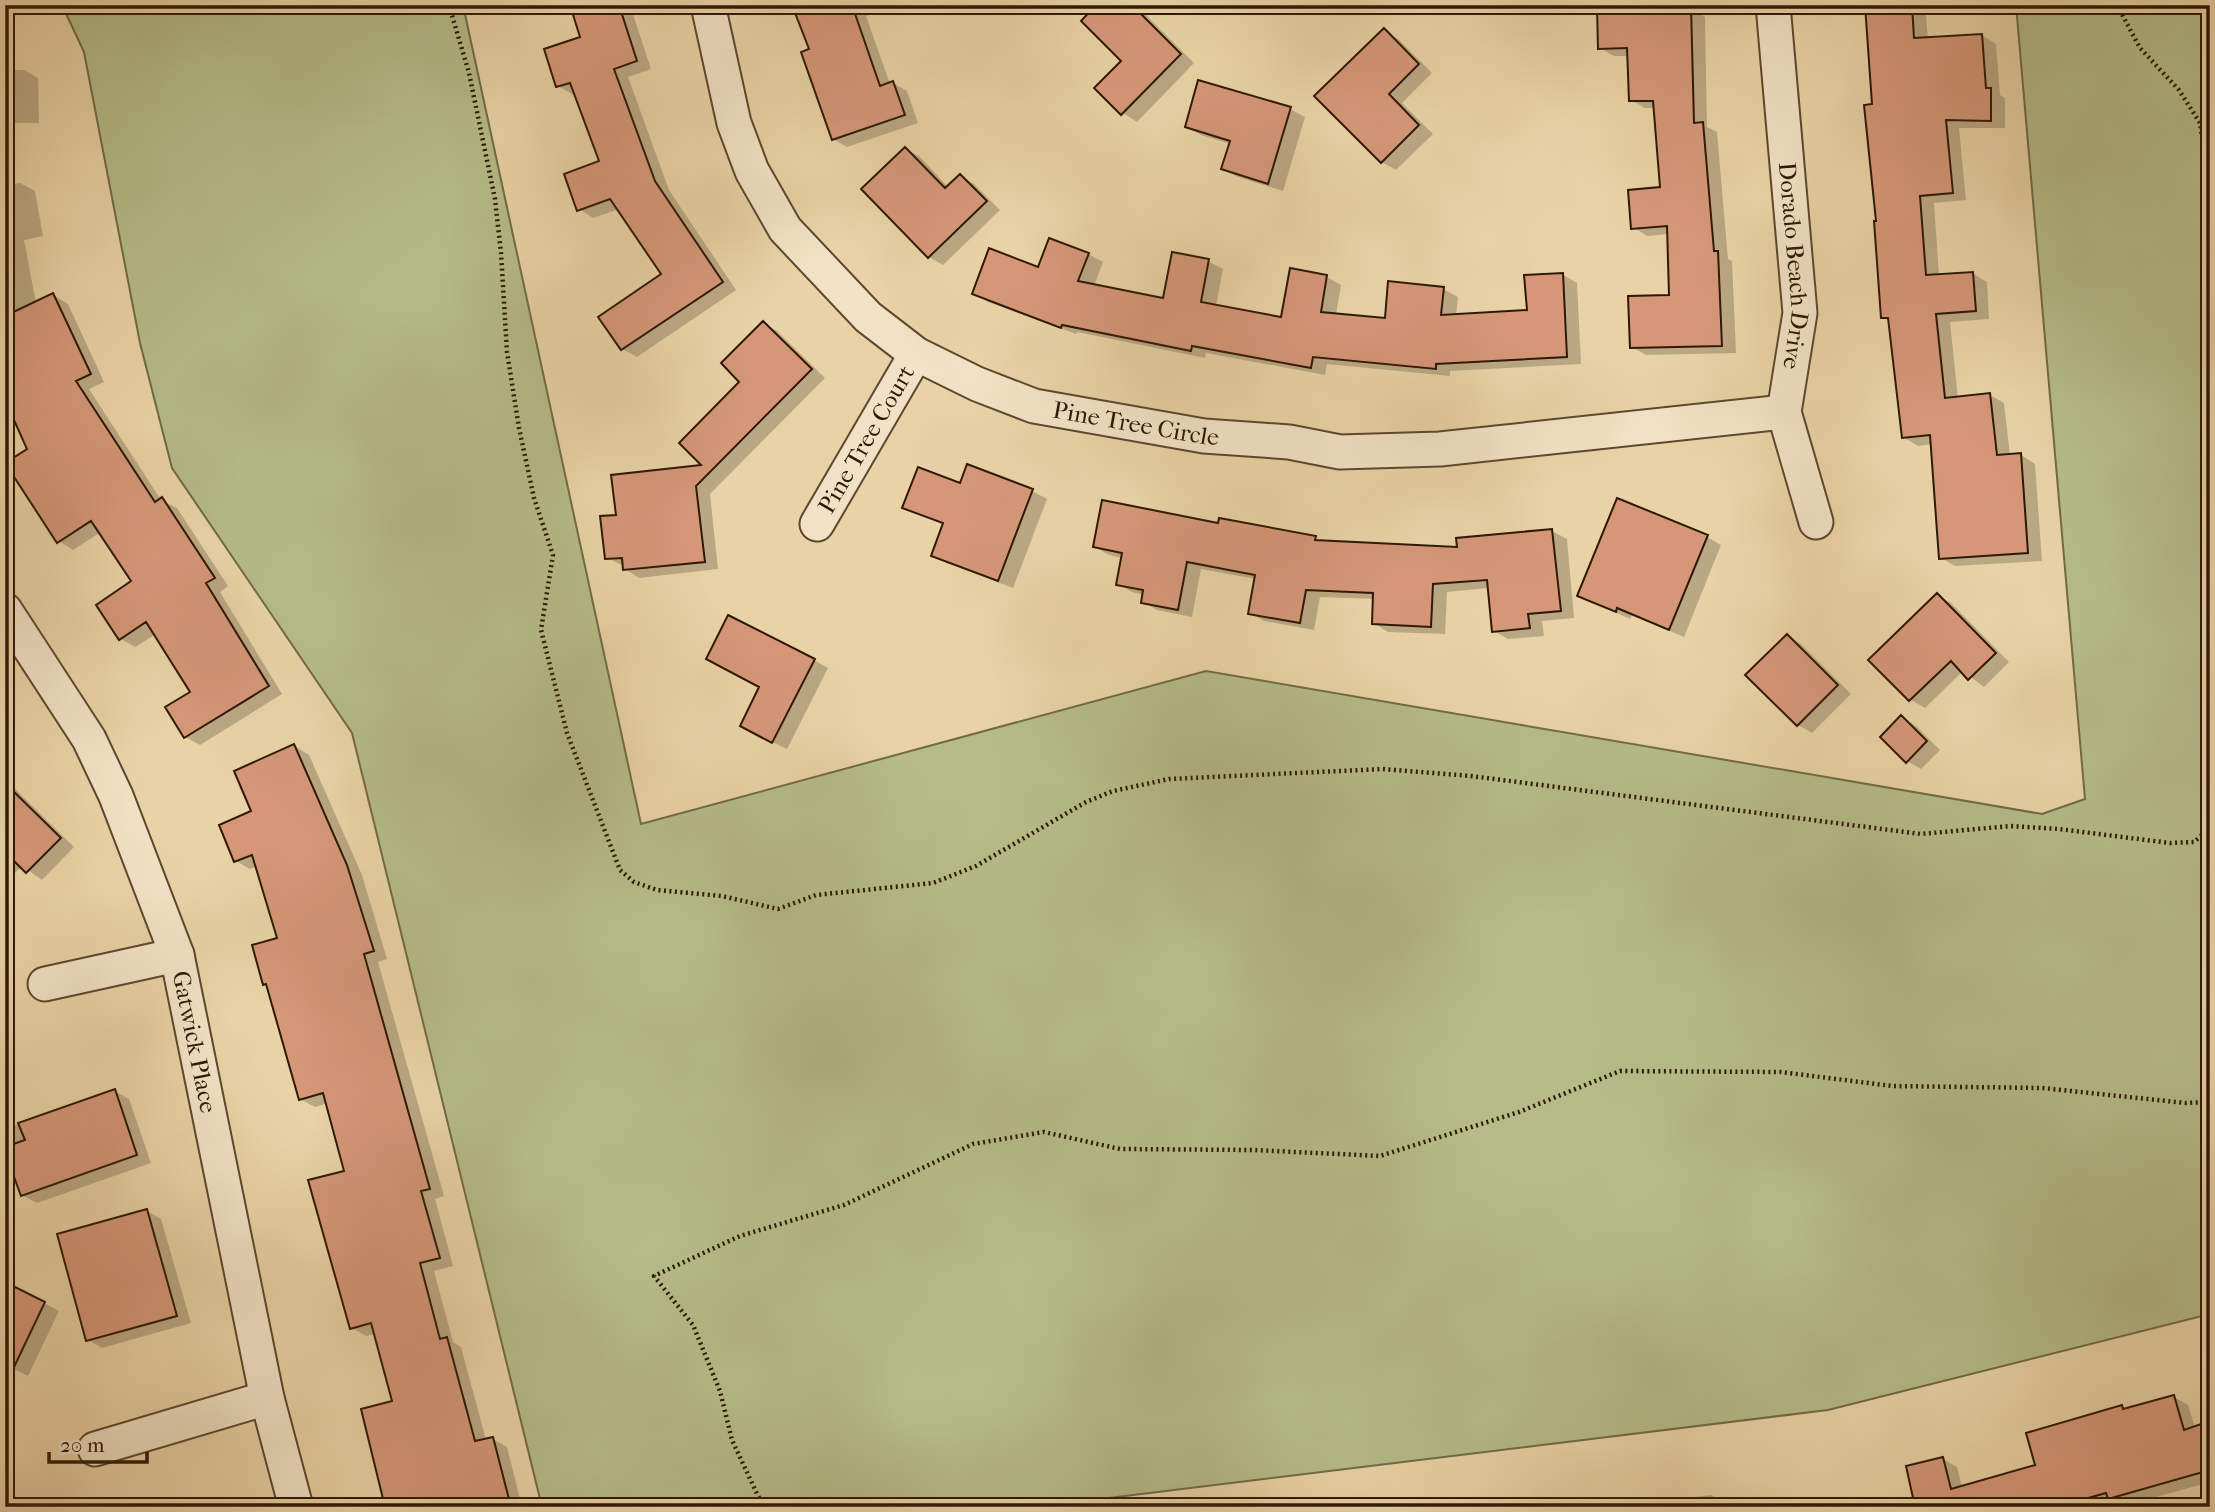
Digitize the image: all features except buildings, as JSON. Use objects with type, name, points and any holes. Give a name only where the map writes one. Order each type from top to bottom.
[{"type":"street","name":"Pine Tree Circle","points":[[708,5],[734,123],[752,171],[785,229],[868,317],[916,354],[977,384],[1034,405],[1204,436],[1289,442],[1340,452],[1440,449],[1784,412]]},
{"type":"street","name":"Dorado Beach Drive","points":[[1773,5],[1800,313],[1784,412],[1816,522]]},
{"type":"street","name":"Pine Tree Court","points":[[817,524],[916,354]]},
{"type":"street","name":"Gatwick Place","points":[[5,610],[89,739],[125,817],[177,954],[267,1398],[296,1507]]},
{"type":"street","points":[[45,984],[177,954]]},
{"type":"street","points":[[95,1450],[267,1398]]},
{"type":"path","points":[[450,5],[469,73],[495,199],[507,352],[519,428],[534,498],[553,555],[541,630],[567,733],[621,870],[634,882],[657,890],[722,896],[778,909],[816,895],[933,883],[975,866],[1086,802],[1113,791],[1169,779],[1292,771],[1382,769],[1471,776],[1921,834],[2010,826],[2059,829],[2170,844],[2194,842],[2210,828]]},
{"type":"path","points":[[2117,5],[2140,48],[2179,90],[2200,123],[2210,191]]},
{"type":"path","points":[[766,1507],[758,1496],[732,1440],[720,1391],[692,1325],[654,1276],[740,1237],[844,1205],[972,1144],[1044,1132],[1120,1149],[1254,1150],[1380,1156],[1519,1112],[1620,1071],[1782,1072],[1892,1086],[2042,1088],[2186,1103],[2210,1102]]},
{"type":"green space","points":[[62,5],[463,5],[641,824],[1206,671],[2042,814],[2085,799],[2016,5],[2210,5],[2210,1314],[1828,1410],[1060,1504],[1057,1507],[542,1507],[352,733],[172,468],[140,343],[84,52]]}]
